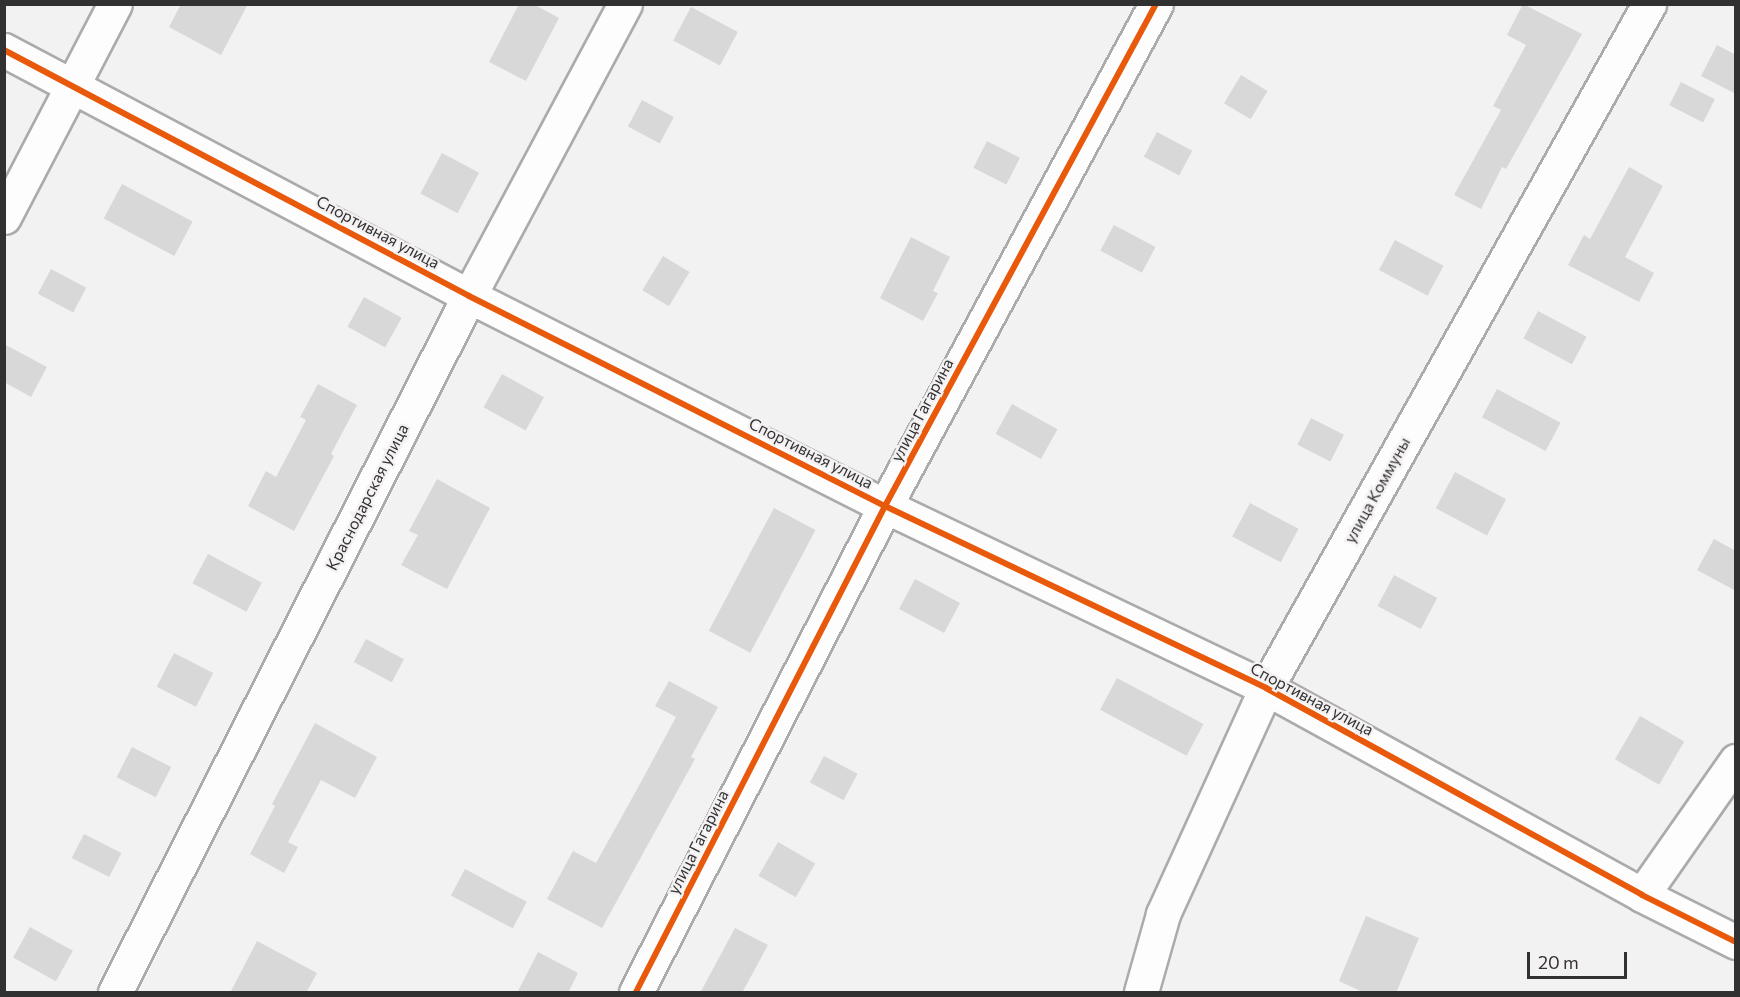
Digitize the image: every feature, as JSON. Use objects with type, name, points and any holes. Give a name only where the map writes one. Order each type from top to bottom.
[{"type":"street","points":[[4,217],[115,4]]},
{"type":"street","name":"Краснодарская улица","points":[[115,993],[469,296],[625,4]]},
{"type":"street","name":"улица Гагарина","points":[[636,993],[885,506],[1156,4]]},
{"type":"street","name":"улица Коммуны","points":[[1142,993],[1163,914],[1266,688],[1649,4]]},
{"type":"street","name":"Спортивная улица","points":[[4,50],[469,296],[885,506],[1266,688],[1642,895],[1736,942]]},
{"type":"street","points":[[1642,895],[1736,761]]},
{"type":"building","points":[[181,4],[248,4],[221,55],[169,27]]},
{"type":"building","points":[[519,4],[533,4],[559,18],[526,81],[489,62]]},
{"type":"building","points":[[1523,4],[1582,34],[1506,169],[1502,167],[1481,209],[1454,195],[1501,110],[1493,106],[1526,45],[1507,35]]},
{"type":"building","points":[[691,7],[738,32],[720,65],[673,41]]},
{"type":"building","points":[[1717,45],[1736,55],[1736,94],[1701,76]]},
{"type":"building","points":[[1241,75],[1268,91],[1251,119],[1224,103]]},
{"type":"building","points":[[1681,82],[1715,99],[1703,122],[1669,105]]},
{"type":"building","points":[[642,100],[674,117],[660,143],[628,126]]},
{"type":"building","points":[[1157,132],[1192,151],[1179,176],[1144,157]]},
{"type":"building","points":[[987,141],[1020,158],[1006,185],[973,168]]},
{"type":"building","points":[[442,153],[479,173],[457,213],[420,194]]},
{"type":"building","points":[[1629,167],[1663,186],[1625,257],[1654,273],[1639,302],[1568,265],[1584,235],[1590,239]]},
{"type":"building","points":[[122,184],[193,222],[174,256],[104,218]]},
{"type":"building","points":[[1114,225],[1155,247],[1142,273],[1100,251]]},
{"type":"building","points":[[911,237],[950,257],[933,291],[938,293],[923,321],[880,298]]},
{"type":"building","points":[[1395,240],[1444,266],[1428,296],[1379,270]]},
{"type":"building","points":[[663,256],[690,272],[669,306],[642,290]]},
{"type":"building","points":[[51,269],[86,288],[73,313],[38,294]]},
{"type":"building","points":[[364,297],[402,318],[385,348],[348,327]]},
{"type":"building","points":[[1538,311],[1587,337],[1572,364],[1523,338]]},
{"type":"building","points":[[4,344],[47,367],[31,397],[4,382]]},
{"type":"building","points":[[502,374],[544,397],[526,431],[484,407]]},
{"type":"building","points":[[318,384],[357,405],[331,454],[334,456],[294,531],[248,506],[266,471],[276,477],[306,420],[300,417]]},
{"type":"building","points":[[1497,389],[1561,423],[1546,451],[1482,417]]},
{"type":"building","points":[[1012,404],[1057,429],[1041,459],[996,434]]},
{"type":"building","points":[[1311,418],[1344,435],[1330,462],[1297,445]]},
{"type":"building","points":[[1455,472],[1506,499],[1487,535],[1436,508]]},
{"type":"building","points":[[437,479],[490,508],[447,589],[401,565],[418,535],[409,531]]},
{"type":"building","points":[[1250,503],[1299,529],[1281,562],[1232,537]]},
{"type":"building","points":[[774,508],[815,530],[750,653],[709,631]]},
{"type":"building","points":[[1714,539],[1736,551],[1736,591],[1697,570]]},
{"type":"building","points":[[208,554],[262,583],[246,612],[193,583]]},
{"type":"building","points":[[1394,575],[1437,598],[1421,629],[1378,606]]},
{"type":"building","points":[[915,579],[960,603],[944,633],[899,609]]},
{"type":"building","points":[[366,639],[404,659],[392,682],[354,662]]},
{"type":"building","points":[[174,653],[213,673],[196,707],[157,687]]},
{"type":"building","points":[[1117,678],[1204,724],[1187,756],[1100,710]]},
{"type":"building","points":[[669,681],[718,707],[691,757],[695,759],[602,928],[547,899],[573,851],[596,863],[676,717],[655,706]]},
{"type":"building","points":[[1640,716],[1684,742],[1659,785],[1615,759]]},
{"type":"building","points":[[315,723],[377,757],[355,798],[321,780],[288,842],[298,847],[284,873],[250,854],[275,806],[272,804]]},
{"type":"building","points":[[132,747],[171,767],[156,797],[117,777]]},
{"type":"building","points":[[824,756],[858,774],[843,800],[810,782]]},
{"type":"building","points":[[84,834],[121,853],[109,877],[72,858]]},
{"type":"building","points":[[778,842],[815,864],[796,897],[758,876]]},
{"type":"building","points":[[465,869],[527,902],[513,928],[451,895]]},
{"type":"building","points":[[1366,916],[1419,938],[1396,993],[1365,993],[1339,981]]},
{"type":"building","points":[[30,927],[73,951],[56,981],[13,958]]},
{"type":"building","points":[[735,928],[768,945],[742,993],[700,993]]},
{"type":"building","points":[[257,941],[317,973],[306,993],[230,993]]},
{"type":"building","points":[[538,952],[578,973],[568,993],[517,993]]},
{"type":"cycle path","points":[[636,992],[885,506],[1156,4]]},
{"type":"cycle path","points":[[4,50],[469,296],[885,506],[1266,688],[1642,895],[1736,942]]}]
